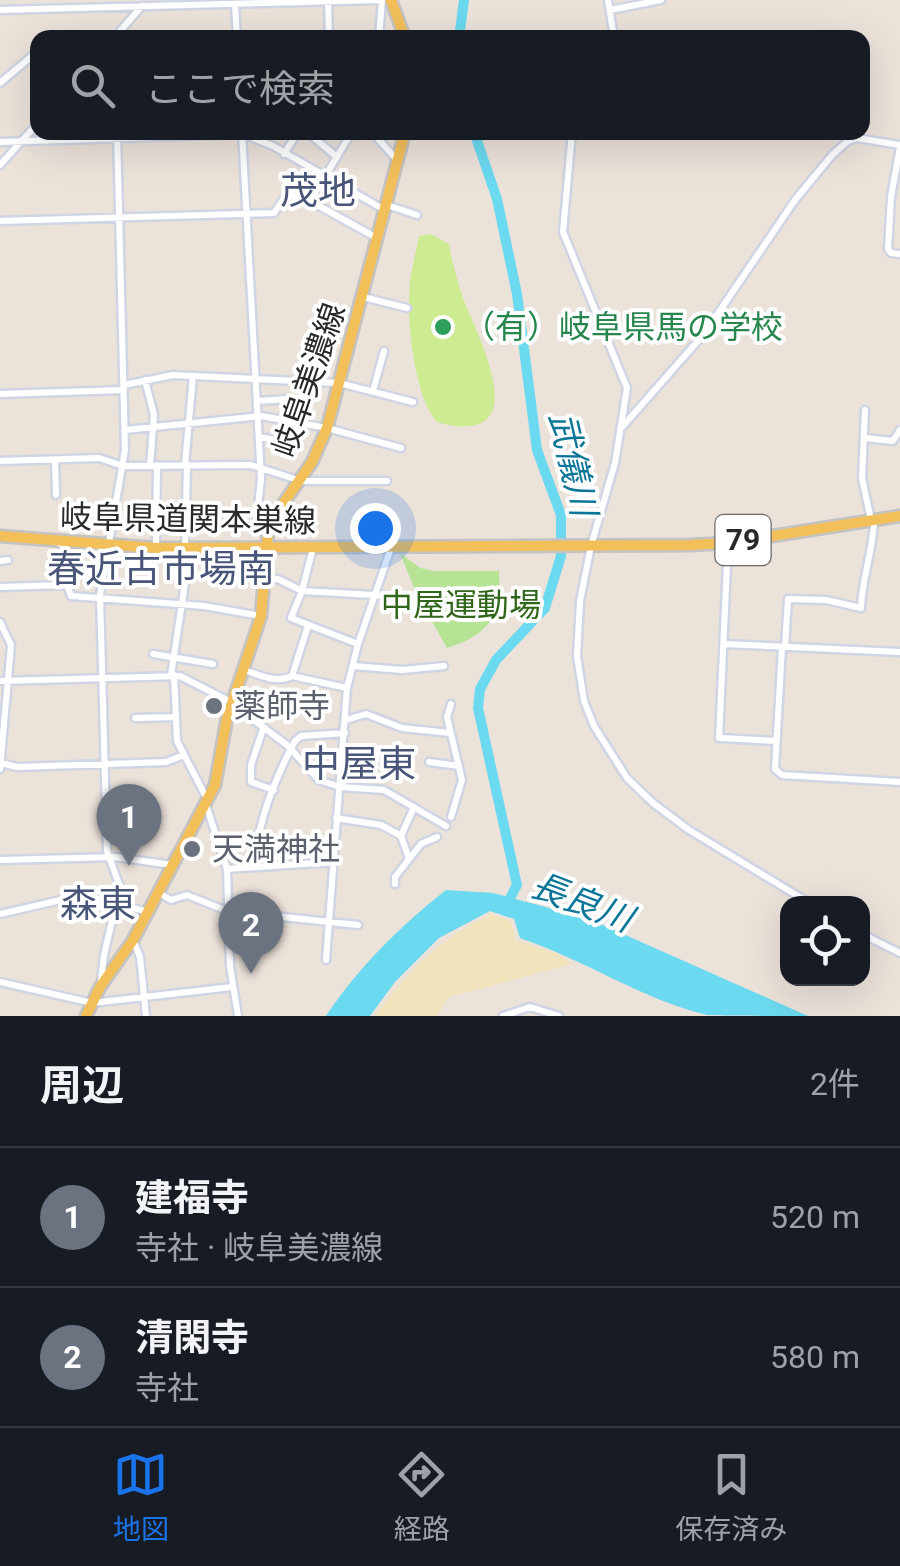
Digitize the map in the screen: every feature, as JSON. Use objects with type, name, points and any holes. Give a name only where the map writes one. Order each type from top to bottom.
[{"type":"main road","points":[[391,0],[402,30]]},
{"type":"main road","name":"岐阜美濃線","points":[[86,1016],[100,987],[134,940],[220,772],[232,706],[261,616],[268,532],[276,514],[301,482],[327,428],[404,140]]},
{"type":"main road","name":"79","points":[[588,546],[728,543],[900,516]]},
{"type":"main road","name":"岐阜県道関本巣線","points":[[0,536],[156,548],[588,546]]},
{"type":"street","points":[[328,0],[329,30]]},
{"type":"street","points":[[0,10],[66,4],[381,0],[379,30]]},
{"type":"street","points":[[608,0],[613,30]]},
{"type":"street","points":[[610,10],[661,0]]},
{"type":"street","points":[[235,2],[237,30]]},
{"type":"street","points":[[119,30],[136,4]]},
{"type":"street","points":[[0,83],[30,58]]},
{"type":"street","points":[[0,164],[30,132]]},
{"type":"street","points":[[0,142],[49,140]]},
{"type":"street","points":[[100,987],[120,881],[107,857],[100,596],[123,466],[125,430],[117,140]]},
{"type":"street","points":[[242,140],[259,437],[256,524],[268,532]]},
{"type":"street","points":[[256,140],[385,207],[418,215]]},
{"type":"street","points":[[284,154],[293,140]]},
{"type":"street","points":[[317,140],[337,157]]},
{"type":"street","points":[[310,202],[347,140]]},
{"type":"street","points":[[379,140],[398,161]]},
{"type":"street","points":[[571,140],[563,232],[625,377],[627,396],[607,500],[588,546],[580,602],[579,679],[594,726],[627,778],[688,830],[799,896]]},
{"type":"street","points":[[623,426],[704,334],[795,200],[850,140]]},
{"type":"street","points":[[864,140],[900,146],[891,197],[888,249],[900,254]]},
{"type":"street","points":[[0,222],[274,213],[287,194],[378,238]]},
{"type":"street","points":[[364,297],[406,308]]},
{"type":"street","points":[[373,392],[384,351]]},
{"type":"street","points":[[0,394],[124,387],[173,375],[339,383],[413,402]]},
{"type":"street","points":[[194,376],[187,422],[182,604],[172,675],[177,742],[207,802],[227,869],[232,987],[238,1016]]},
{"type":"street","points":[[146,380],[153,426],[156,548]]},
{"type":"street","points":[[256,401],[288,399]]},
{"type":"street","points":[[865,410],[862,478],[873,521],[861,608],[826,600],[788,598],[775,769],[782,775],[900,782]]},
{"type":"street","points":[[125,430],[258,417],[327,428],[400,448]]},
{"type":"street","points":[[865,438],[894,441],[900,430]]},
{"type":"street","points":[[259,437],[293,443]]},
{"type":"street","points":[[0,461],[99,458],[123,466],[260,467],[301,482],[387,481]]},
{"type":"street","points":[[55,460],[56,495]]},
{"type":"street","points":[[57,542],[65,547],[71,596],[234,609],[261,616]]},
{"type":"street","points":[[728,543],[719,738],[776,741]]},
{"type":"street","points":[[313,548],[302,591],[290,616],[358,644]]},
{"type":"street","points":[[326,960],[347,688],[391,548]]},
{"type":"street","points":[[264,578],[278,579],[302,591],[409,597]]},
{"type":"street","points":[[0,588],[67,585]]},
{"type":"street","points":[[0,622],[11,645],[3,680],[0,767],[166,762],[184,755]]},
{"type":"street","points":[[292,676],[308,626]]},
{"type":"street","points":[[724,644],[900,652]]},
{"type":"street","points":[[152,654],[213,664]]},
{"type":"street","points":[[353,666],[402,670],[444,666]]},
{"type":"street","points":[[244,670],[283,680],[292,676],[347,688]]},
{"type":"street","points":[[3,680],[172,675],[194,681],[290,750],[314,776],[340,786],[384,790],[446,826]]},
{"type":"street","points":[[450,704],[447,716],[462,780],[451,817]]},
{"type":"street","points":[[346,720],[366,714],[402,728],[450,733]]},
{"type":"street","points":[[135,718],[176,716]]},
{"type":"street","points":[[263,729],[250,765],[252,782],[274,790]]},
{"type":"street","points":[[258,867],[259,835],[290,750],[301,736],[345,733]]},
{"type":"street","points":[[428,762],[459,766]]},
{"type":"street","points":[[401,836],[414,807]]},
{"type":"street","points":[[336,818],[381,825],[401,836],[409,859]]},
{"type":"street","points":[[396,884],[395,876],[421,844],[438,837]]},
{"type":"street","points":[[0,860],[107,857],[174,865]]},
{"type":"street","points":[[227,869],[332,862]]},
{"type":"street","points":[[159,893],[171,900],[187,895],[227,911],[358,925]]},
{"type":"street","points":[[0,914],[75,895],[149,912]]},
{"type":"street","points":[[870,938],[900,954]]},
{"type":"street","points":[[134,940],[140,957],[146,1016]]},
{"type":"street","points":[[0,982],[92,1003],[232,987]]},
{"type":"street","points":[[503,1016],[530,1007],[559,1016]]},
{"type":"green space","name":"（有）岐阜県馬の学校","points":[[431,234],[449,244],[463,298],[490,367],[494,404],[489,417],[476,425],[437,422],[417,376],[409,316],[410,283],[419,236]]},
{"type":"green space","name":"中屋運動場","points":[[400,553],[420,568],[435,571],[499,571],[498,600],[490,622],[473,637],[447,648],[417,595]]},
{"type":"sand","points":[[491,914],[511,921],[516,941],[558,954],[572,964],[449,997],[437,1016],[375,1016],[426,957],[455,934]]},
{"type":"water","points":[[446,890],[493,893],[587,918],[808,1016],[707,1015],[683,1008],[520,938],[514,919],[490,911],[439,938],[395,982],[370,1016],[326,1016],[381,949]]},
{"type":"waterway","name":"武儀川","points":[[460,30],[464,0]]},
{"type":"waterway","points":[[18,139],[30,126]]},
{"type":"waterway","name":"武儀川","points":[[477,140],[497,199],[517,294],[537,450],[561,515],[561,556],[545,608],[496,660],[480,689],[478,708],[517,885],[508,902]]},
{"type":"waterway","points":[[0,160],[13,145]]},
{"type":"place","name":"（有）岐阜県馬の学校","points":[[443,327]]},
{"type":"place","name":"薬師寺","points":[[214,706]]},
{"type":"place","name":"天満神社","points":[[192,849]]},
{"type":"place","name":"建福寺","points":[[129,866]]},
{"type":"place","name":"清閑寺","points":[[251,974]]},
{"type":"district","name":"茂地","points":[[318,191]]},
{"type":"district","name":"春近古市場南","points":[[161,569]]},
{"type":"district","name":"中屋東","points":[[359,764]]},
{"type":"district","name":"森東","points":[[98,904]]},
{"type":"water label","name":"長良川","points":[[582,902]]}]
